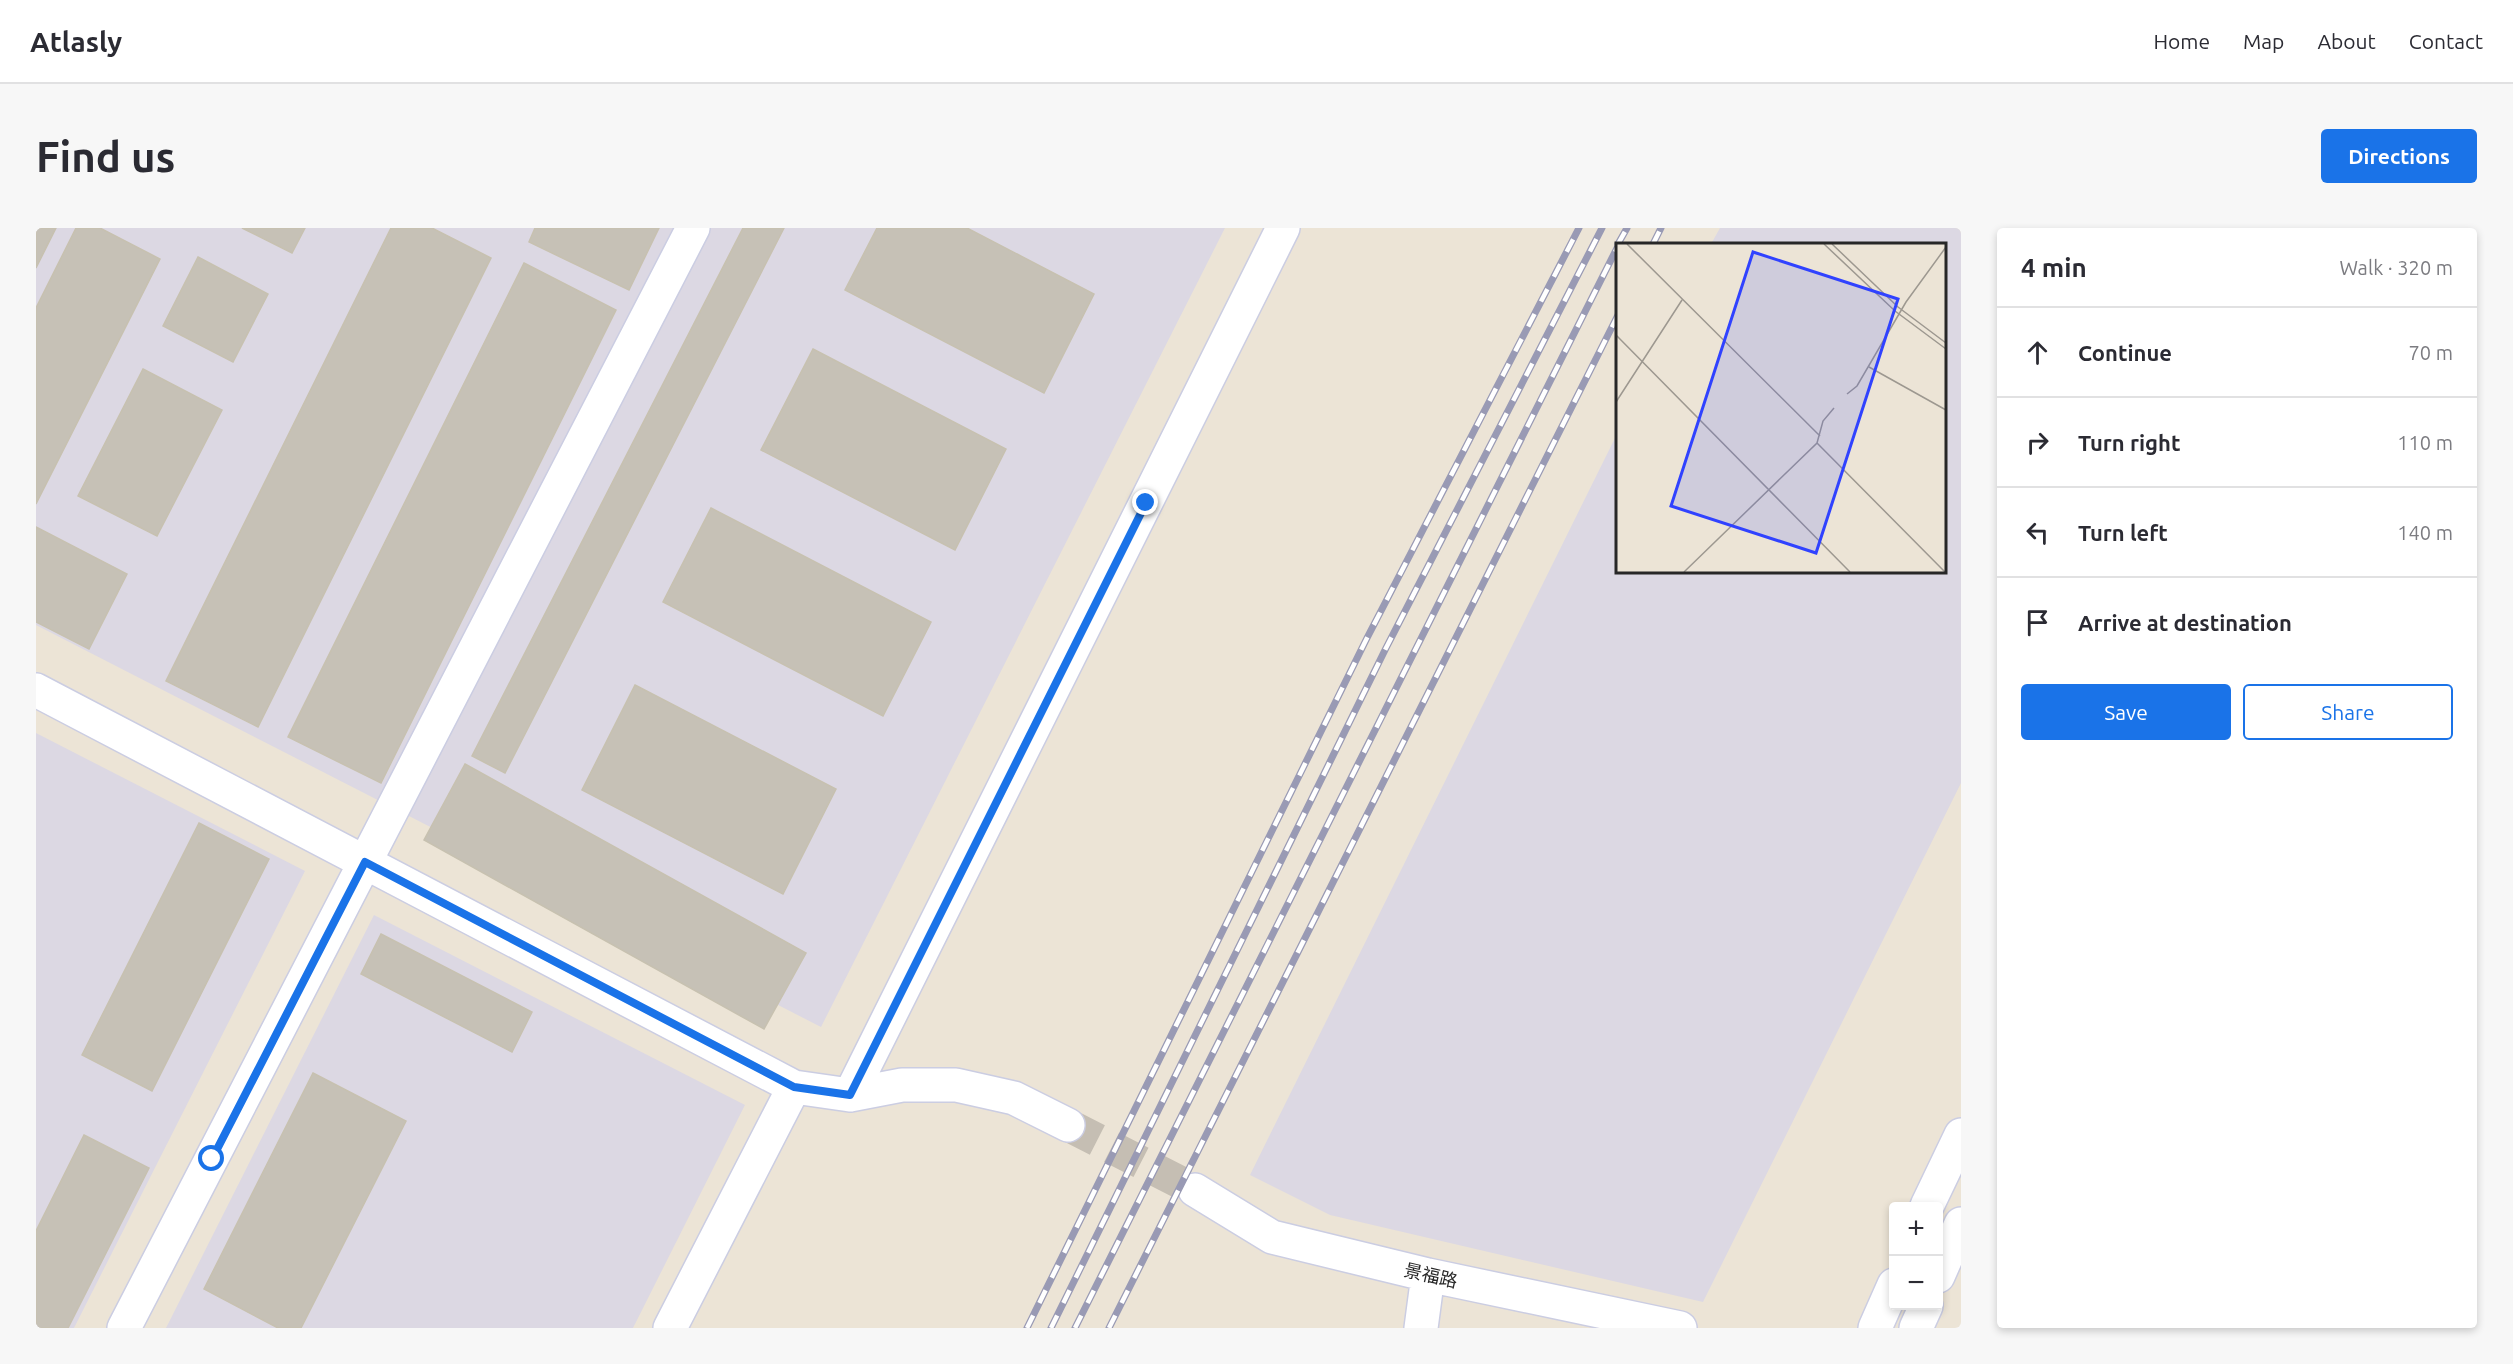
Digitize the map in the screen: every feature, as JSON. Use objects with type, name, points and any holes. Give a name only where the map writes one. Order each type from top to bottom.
[{"type":"street","points":[[124,1328],[693,228]]},
{"type":"street","points":[[850,1095],[1283,228]]},
{"type":"street","points":[[36,690],[794,1087],[850,1095],[902,1085],[956,1085],[1014,1098],[1068,1125]]},
{"type":"street","points":[[670,1328],[794,1087]]},
{"type":"street","points":[[1929,1202],[1961,1135]]},
{"type":"street","name":"景福路","points":[[1195,1190],[1272,1237],[1428,1275],[1680,1328]]},
{"type":"street","points":[[1943,1265],[1961,1224]]},
{"type":"street","points":[[1421,1328],[1428,1275]]},
{"type":"street","points":[[1875,1328],[1889,1295]]},
{"type":"street","points":[[1916,1328],[1924,1310]]},
{"type":"shaded area","points":[[36,228],[1225,228],[821,1027],[36,625]]},
{"type":"shaded area","points":[[1720,228],[1961,228],[1961,783],[1703,1302],[1330,1215],[1250,1175],[1616,436],[1616,573],[1946,573],[1946,243],[1712,243]]},
{"type":"shaded area","points":[[36,733],[305,871],[74,1328],[36,1328]]},
{"type":"shaded area","points":[[374,915],[745,1105],[633,1328],[166,1328]]},
{"type":"building","points":[[36,228],[56,228],[36,268]]},
{"type":"building","points":[[76,228],[100,228],[160,259],[36,504],[36,308]]},
{"type":"building","points":[[242,228],[305,228],[292,253]]},
{"type":"building","points":[[391,228],[432,228],[491,258],[258,727],[166,681]]},
{"type":"building","points":[[535,228],[659,228],[629,290],[529,242]]},
{"type":"building","points":[[743,228],[784,228],[505,773],[472,756]]},
{"type":"building","points":[[877,228],[967,228],[1094,294],[1044,393],[845,290]]},
{"type":"building","points":[[198,257],[268,294],[233,362],[163,326]]},
{"type":"building","points":[[524,263],[616,310],[381,783],[288,737]]},
{"type":"building","points":[[813,349],[1006,449],[955,550],[761,450]]},
{"type":"building","points":[[143,369],[222,410],[157,536],[78,496]]},
{"type":"building","points":[[711,508],[931,622],[883,716],[663,602]]},
{"type":"building","points":[[36,527],[127,574],[89,649],[36,622]]},
{"type":"building","points":[[635,685],[836,789],[783,894],[582,790]]},
{"type":"building","points":[[465,764],[806,953],[764,1029],[424,840]]},
{"type":"building","points":[[199,823],[269,859],[152,1091],[82,1055]]},
{"type":"building","points":[[381,934],[532,1012],[512,1052],[361,974]]},
{"type":"building","points":[[313,1073],[406,1121],[301,1328],[278,1328],[204,1289]]},
{"type":"building","points":[[84,1135],[149,1168],[68,1328],[36,1328],[36,1231]]},
{"type":"tunnel","points":[[1068,1125],[1195,1190]]},
{"type":"railway","points":[[1027,1328],[1367,638],[1579,228]]},
{"type":"railway","points":[[1051,1328],[1386,648],[1602,228]]},
{"type":"railway","points":[[1619,243],[1627,228]]},
{"type":"railway","points":[[1654,243],[1661,228]]},
{"type":"railway","points":[[1075,1328],[1616,250]]},
{"type":"railway","points":[[1109,1328],[1616,319]]},
{"type":"route","points":[[212,1159],[365,862],[794,1087],[850,1095],[1146,503]]}]
